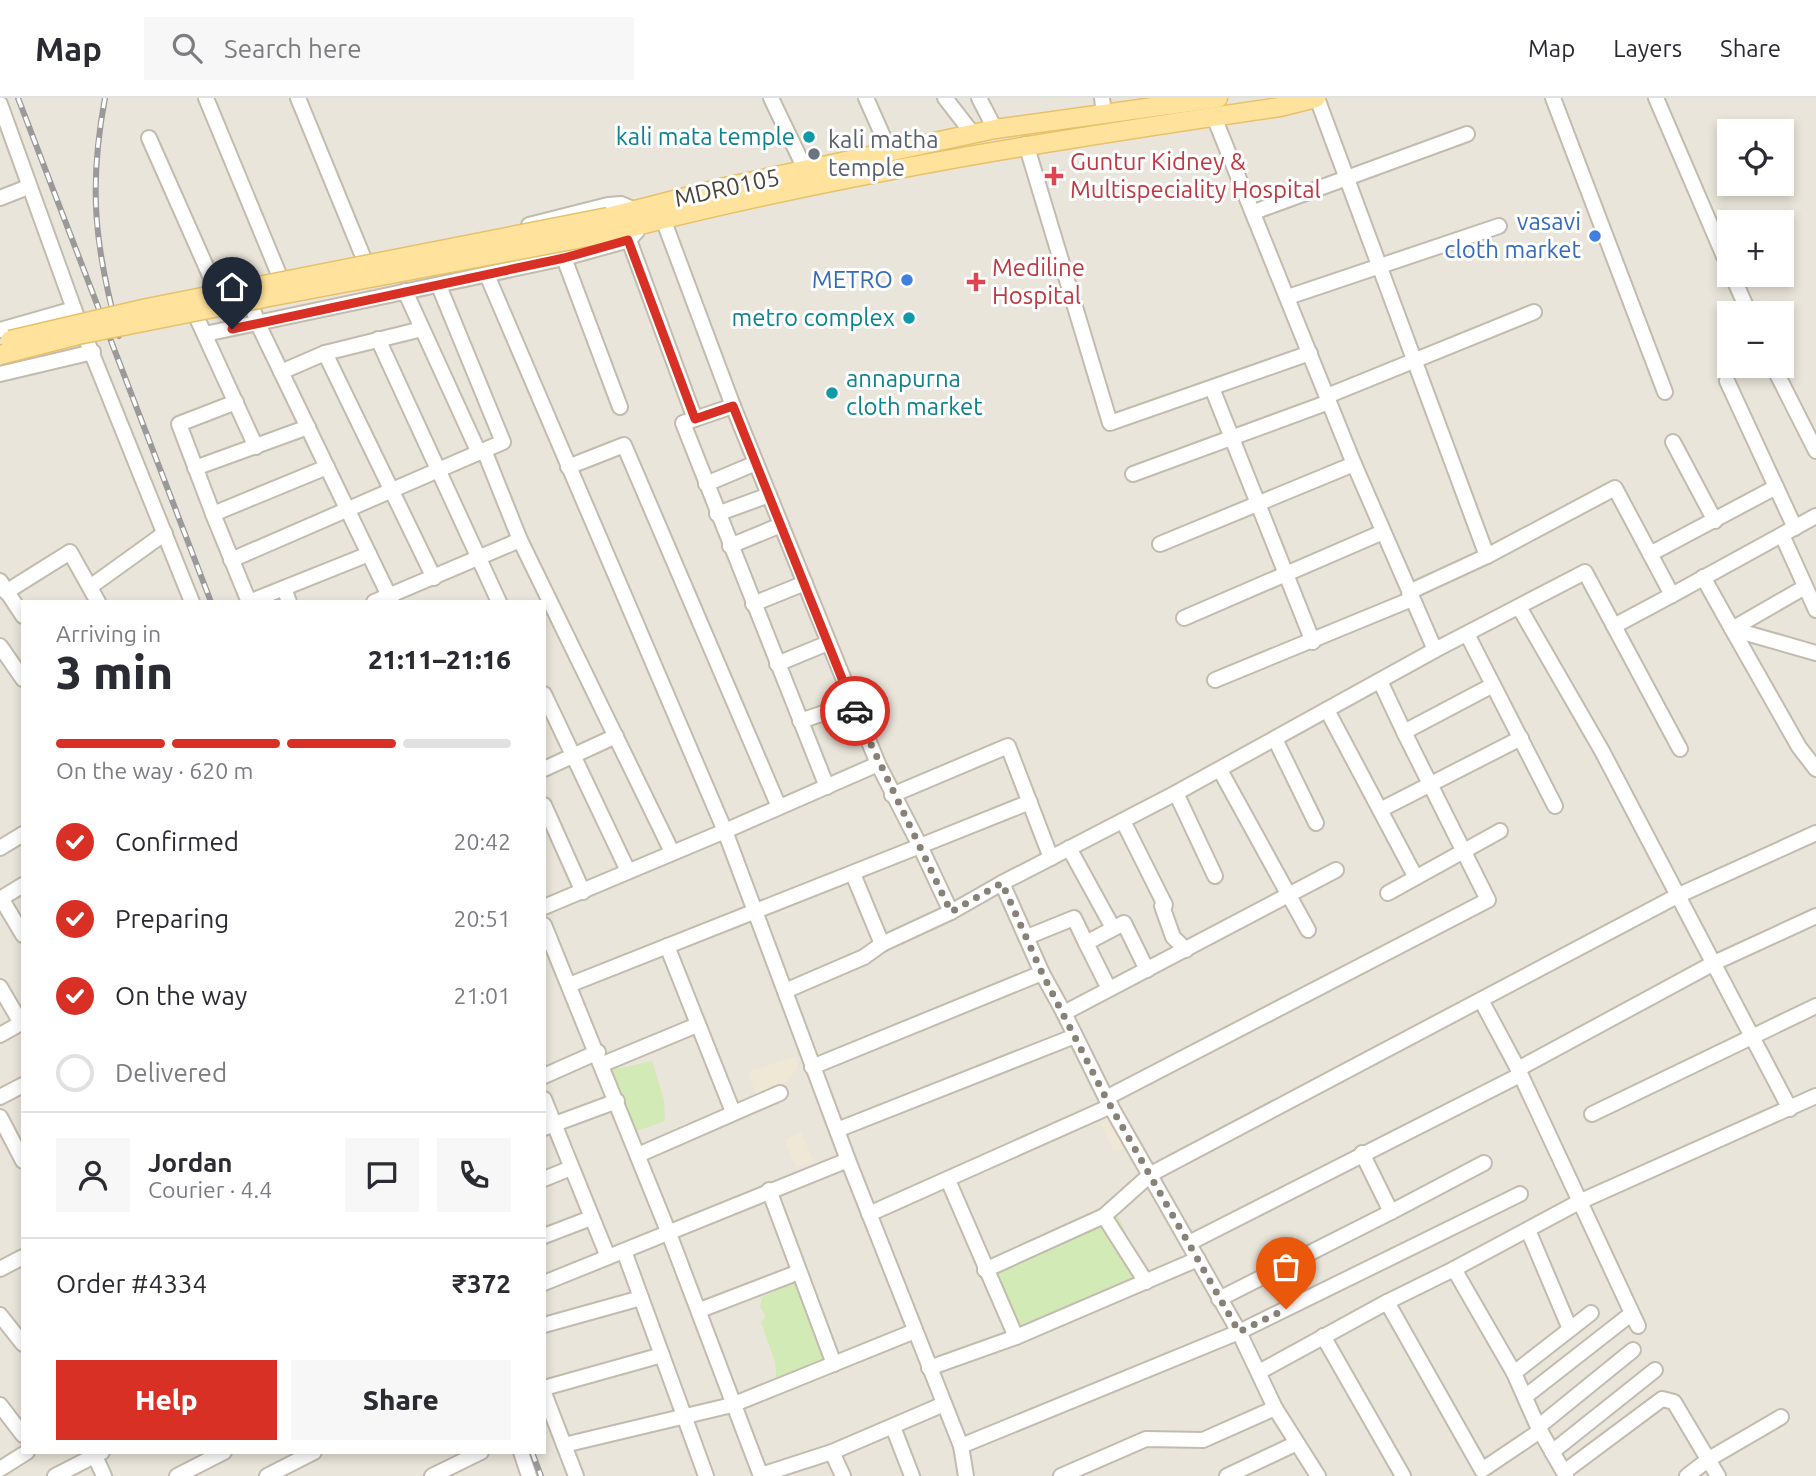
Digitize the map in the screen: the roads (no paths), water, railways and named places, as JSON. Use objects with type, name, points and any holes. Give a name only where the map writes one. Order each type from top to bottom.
[{"type":"main road","name":"MDR0105","points":[[634,225],[702,192],[1103,106],[1218,98]]},
{"type":"main road","name":"MDR0105","points":[[609,225],[634,225],[816,185],[1026,144],[1214,117],[1317,98]]},
{"type":"main road","points":[[0,342],[147,308],[609,225]]},
{"type":"main road","points":[[0,355],[78,335],[609,225]]},
{"type":"street","points":[[206,98],[280,277]]},
{"type":"street","points":[[298,98],[364,259]]},
{"type":"street","points":[[771,98],[806,171]]},
{"type":"street","points":[[866,98],[890,152]]},
{"type":"street","points":[[945,98],[974,134]]},
{"type":"street","points":[[979,98],[995,129]]},
{"type":"street","points":[[1317,98],[1487,556]]},
{"type":"street","points":[[1553,98],[1665,392]]},
{"type":"street","points":[[1656,98],[1717,240]]},
{"type":"street","points":[[0,104],[74,309],[191,600]]},
{"type":"street","points":[[1214,117],[1354,464],[1435,650]]},
{"type":"street","points":[[1254,212],[1467,134]]},
{"type":"street","points":[[149,138],[216,289]]},
{"type":"street","points":[[1026,144],[1110,423],[1310,354]]},
{"type":"street","points":[[0,198],[28,187]]},
{"type":"street","points":[[256,447],[185,293],[280,277],[621,204],[634,225],[695,419]]},
{"type":"street","points":[[663,219],[733,406],[851,704],[892,795],[951,912]]},
{"type":"street","points":[[205,334],[564,258],[634,225]]},
{"type":"street","points":[[1288,297],[1499,226]]},
{"type":"street","points":[[564,258],[620,407]]},
{"type":"street","points":[[487,275],[725,831],[812,1067],[961,1446],[966,1476]]},
{"type":"street","points":[[244,284],[258,324],[391,599],[520,540]]},
{"type":"street","points":[[231,560],[503,442],[439,286]]},
{"type":"street","points":[[405,291],[520,540],[672,852]]},
{"type":"street","points":[[0,330],[74,309]]},
{"type":"street","points":[[1132,474],[1232,438],[1534,312]]},
{"type":"street","points":[[281,372],[325,353],[422,329]]},
{"type":"street","points":[[378,339],[496,600]]},
{"type":"street","points":[[0,374],[93,352]]},
{"type":"street","points":[[325,353],[434,578]]},
{"type":"street","points":[[1779,378],[1816,451]]},
{"type":"street","points":[[1727,381],[1776,487],[1805,587],[1816,610]]},
{"type":"street","points":[[1212,388],[1313,642]]},
{"type":"street","points":[[236,402],[179,424],[212,514],[248,600]]},
{"type":"street","points":[[733,406],[683,423],[827,787]]},
{"type":"street","points":[[195,468],[308,427]]},
{"type":"street","points":[[1673,442],[1715,520]]},
{"type":"street","points":[[568,467],[624,445],[779,807]]},
{"type":"street","points":[[706,484],[756,463]]},
{"type":"street","points":[[1160,544],[1354,464]]},
{"type":"street","points":[[212,514],[327,467]]},
{"type":"street","points":[[1650,554],[1776,487]]},
{"type":"street","points":[[1215,680],[1313,642],[1411,596],[1615,488],[1672,595]]},
{"type":"street","points":[[718,514],[769,495]]},
{"type":"street","points":[[1614,626],[1816,516]]},
{"type":"street","points":[[730,546],[782,525]]},
{"type":"street","points":[[90,587],[165,533]]},
{"type":"street","points":[[1184,618],[1383,533]]},
{"type":"street","points":[[21,613],[3,586],[70,552],[98,600]]},
{"type":"street","points":[[260,600],[286,595],[369,554]]},
{"type":"street","points":[[785,991],[864,957],[882,944],[951,912],[1220,770],[1435,650],[1585,572],[1680,750]]},
{"type":"street","points":[[1703,577],[1799,747],[1816,769]]},
{"type":"street","points":[[753,604],[805,583]]},
{"type":"street","points":[[1732,629],[1805,587]]},
{"type":"street","points":[[1519,607],[1602,751],[1790,1109]]},
{"type":"street","points":[[1732,629],[1816,653]]},
{"type":"street","points":[[1467,634],[1555,806]]},
{"type":"street","points":[[777,664],[828,643]]},
{"type":"street","points":[[0,646],[21,676]]},
{"type":"street","points":[[869,1214],[948,1180],[1108,1102],[1489,900],[1380,681]]},
{"type":"street","points":[[1404,732],[1493,685]]},
{"type":"street","points":[[546,698],[628,871]]},
{"type":"street","points":[[800,721],[851,704]]},
{"type":"street","points":[[1327,710],[1415,876]]},
{"type":"street","points":[[546,768],[616,736]]},
{"type":"street","points":[[1380,810],[1521,738]]},
{"type":"street","points":[[1275,739],[1316,822]]},
{"type":"street","points":[[892,795],[1008,746],[1051,858]]},
{"type":"street","points":[[546,906],[878,764]]},
{"type":"street","points":[[1220,770],[1308,930]]},
{"type":"street","points":[[1176,793],[1215,876]]},
{"type":"street","points":[[569,985],[1030,802]]},
{"type":"street","points":[[546,809],[583,892]]},
{"type":"street","points":[[1123,821],[1164,906],[1173,937],[1186,950]]},
{"type":"street","points":[[1388,893],[1500,831]]},
{"type":"street","points":[[985,1270],[1104,1216],[1151,1174],[1676,896],[1816,833]]},
{"type":"street","points":[[0,848],[21,835]]},
{"type":"street","points":[[1069,848],[1113,928]]},
{"type":"street","points":[[1064,1013],[1290,897],[1336,870]]},
{"type":"street","points":[[853,874],[882,944]]},
{"type":"street","points":[[1002,883],[1042,973],[1108,1102],[1239,1332],[1275,1408],[1318,1476]]},
{"type":"street","points":[[21,886],[0,899],[21,932]]},
{"type":"street","points":[[1189,1242],[1519,1072],[1714,963],[1816,916]]},
{"type":"street","points":[[1027,937],[1074,918],[1109,989]]},
{"type":"street","points":[[1086,943],[1124,923],[1147,970]]},
{"type":"street","points":[[546,930],[639,1155],[761,1476],[832,1452],[944,1404]]},
{"type":"street","points":[[667,946],[733,1112]]},
{"type":"street","points":[[812,1067],[1042,973]]},
{"type":"street","points":[[0,987],[21,1021]]},
{"type":"street","points":[[1481,1000],[1519,1072],[1635,1320],[1526,1396]]},
{"type":"street","points":[[1592,1114],[1816,1006]]},
{"type":"street","points":[[0,1035],[21,1024]]},
{"type":"street","points":[[546,1075],[697,1024]]},
{"type":"street","points":[[837,1130],[1076,1036]]},
{"type":"street","points":[[0,1097],[21,1085]]},
{"type":"street","points":[[639,1155],[779,1093]]},
{"type":"street","points":[[1259,1372],[1579,1202],[1816,1096]]},
{"type":"street","points":[[608,1257],[571,1168],[549,1127],[617,1101]]},
{"type":"street","points":[[1,1124],[19,1145]]},
{"type":"street","points":[[1362,1153],[1391,1212]]},
{"type":"street","points":[[546,1282],[848,1160]]},
{"type":"street","points":[[1219,1298],[1484,1163]]},
{"type":"street","points":[[546,1178],[571,1168]]},
{"type":"street","points":[[948,1180],[1016,1337]]},
{"type":"street","points":[[769,1190],[834,1364]]},
{"type":"street","points":[[961,1446],[1239,1332],[1520,1194]]},
{"type":"street","points":[[1104,1216],[1146,1282]]},
{"type":"street","points":[[546,1235],[591,1217]]},
{"type":"street","points":[[1528,1230],[1570,1329]]},
{"type":"street","points":[[624,1251],[706,1476]]},
{"type":"street","points":[[2,1264],[21,1259]]},
{"type":"street","points":[[929,1368],[1016,1337],[1198,1259]]},
{"type":"street","points":[[1454,1269],[1514,1373],[1539,1429],[1565,1474],[1662,1399],[1674,1402],[1718,1476]]},
{"type":"street","points":[[700,1310],[799,1272]]},
{"type":"street","points":[[546,1324],[641,1298]]},
{"type":"street","points":[[1387,1302],[1483,1473],[1633,1350]]},
{"type":"street","points":[[1514,1373],[1591,1313]]},
{"type":"street","points":[[0,1315],[21,1341]]},
{"type":"street","points":[[564,1445],[732,1405],[915,1331]]},
{"type":"street","points":[[1323,1336],[1403,1476]]},
{"type":"street","points":[[546,1389],[662,1355]]},
{"type":"street","points":[[1552,1452],[1655,1370]]},
{"type":"street","points":[[546,1396],[576,1476]]},
{"type":"street","points":[[0,1405],[21,1432]]},
{"type":"street","points":[[1061,1476],[1146,1439],[1203,1440],[1275,1408]]},
{"type":"street","points":[[1687,1476],[1709,1459],[1781,1418]]},
{"type":"street","points":[[892,1427],[912,1476]]},
{"type":"street","points":[[1227,1476],[1297,1443]]},
{"type":"street","points":[[832,1452],[844,1476]]},
{"type":"street","points":[[0,1469],[24,1454]]},
{"type":"street","points":[[55,1476],[97,1454],[104,1476]]},
{"type":"street","points":[[177,1476],[220,1454]]},
{"type":"street","points":[[267,1476],[309,1454]]},
{"type":"street","points":[[432,1476],[477,1454]]},
{"type":"street","points":[[522,1454],[530,1476]]},
{"type":"railway","points":[[18,98],[210,600]]},
{"type":"railway","points":[[105,98],[97,161],[97,218],[104,274],[119,336]]},
{"type":"railway","points":[[533,1454],[541,1476]]},
{"type":"place","name":"kali mata temple","points":[[809,137]]},
{"type":"place","name":"kali matha temple","points":[[814,154]]},
{"type":"place","name":"Guntur Kidney & Multispeciality Hospital","points":[[1054,176]]},
{"type":"place","name":"vasavi cloth market","points":[[1595,236]]},
{"type":"place","name":"METRO","points":[[907,280]]},
{"type":"place","name":"Mediline Hospital","points":[[976,282]]},
{"type":"place","name":"metro complex","points":[[909,318]]},
{"type":"place","name":"annapurna cloth market","points":[[832,393]]}]
